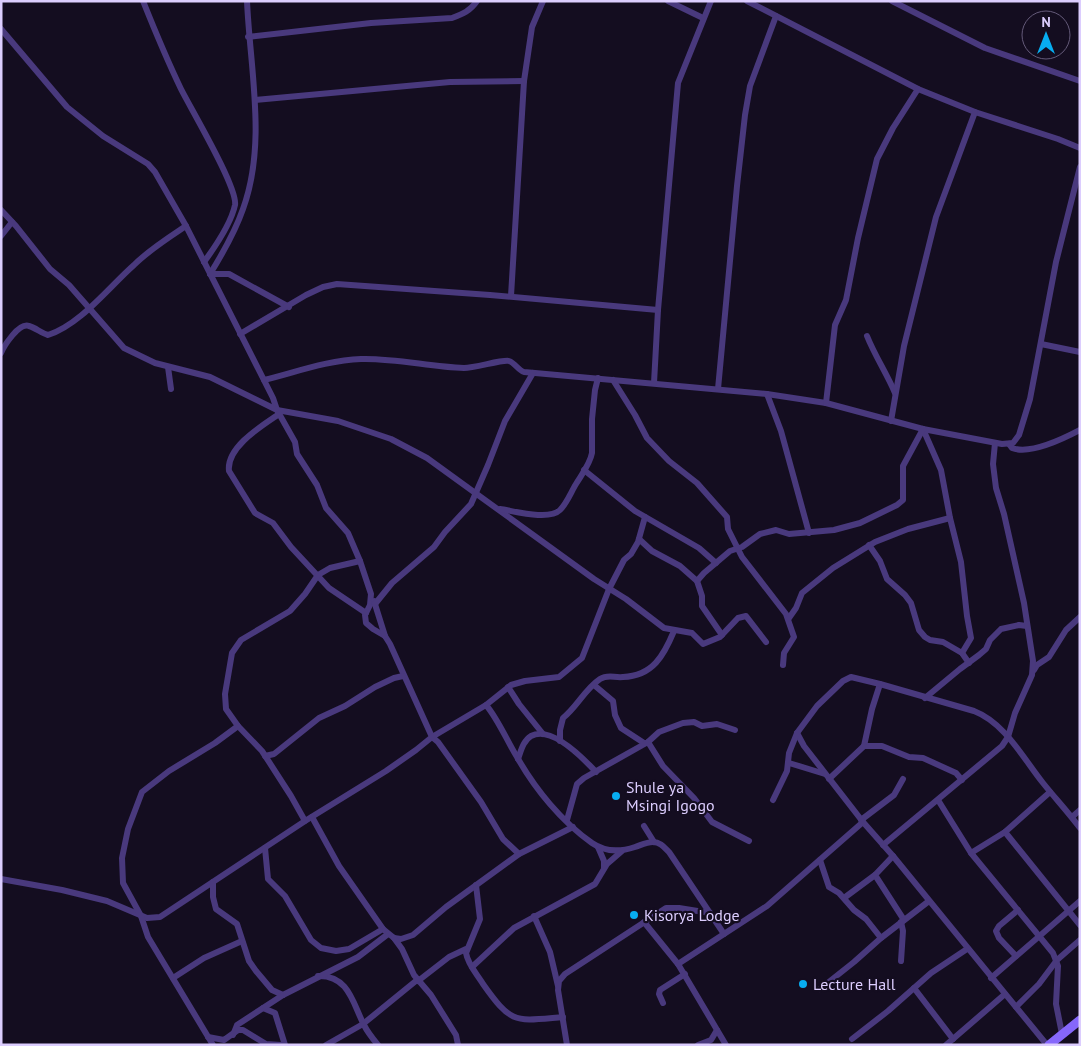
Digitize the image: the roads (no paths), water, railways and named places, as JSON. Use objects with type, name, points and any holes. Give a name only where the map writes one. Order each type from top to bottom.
[{"type":"main road","points":[[1048,1045],[1080,1020]]},
{"type":"street","points":[[143,1],[181,88],[227,177],[235,198],[235,205],[226,226],[204,262]]},
{"type":"street","points":[[210,274],[221,257],[235,228],[250,182],[255,135],[255,100],[248,38],[247,1]]},
{"type":"street","points":[[248,38],[371,23],[452,18],[462,15],[472,8],[477,1]]},
{"type":"street","points":[[511,296],[524,81],[532,27],[544,1]]},
{"type":"street","points":[[668,1],[703,18]]},
{"type":"street","points":[[654,383],[658,310],[678,83],[711,1]]},
{"type":"street","points":[[747,1],[918,89],[975,112],[1044,134],[1080,148]]},
{"type":"street","points":[[892,1],[986,48],[1080,81]]},
{"type":"street","points":[[718,389],[745,115],[750,86],[776,16]]},
{"type":"street","points":[[1,29],[67,107],[103,136],[148,164],[155,172],[186,226],[264,380],[278,412],[295,442],[297,454],[317,485],[326,508],[348,533],[360,561],[385,636],[432,737],[438,742],[468,782],[503,839],[519,854]]},
{"type":"street","points":[[255,100],[450,82],[524,81]]},
{"type":"street","points":[[826,403],[835,325],[848,292],[858,238],[877,159],[893,128],[918,89]]},
{"type":"street","points":[[891,420],[904,346],[936,216],[975,112]]},
{"type":"street","points":[[264,380],[316,367],[361,359],[466,368],[486,366],[504,360],[509,361],[520,371],[533,373],[767,394],[826,403],[923,429],[995,443],[1013,443],[1025,418],[1030,399],[1059,252],[1080,167]]},
{"type":"street","points":[[1,210],[50,268],[70,285],[124,348],[149,361],[210,377],[278,412],[338,421],[391,439],[427,458],[664,628],[692,633],[703,644],[722,635],[738,618],[746,616],[766,642]]},
{"type":"street","points":[[1,236],[12,222]]},
{"type":"street","points":[[1,354],[3,345],[24,326],[29,326],[45,334],[51,334],[91,308],[134,264],[186,226]]},
{"type":"street","points":[[210,274],[226,273],[289,307]]},
{"type":"street","points":[[240,334],[323,287],[337,284],[511,296],[658,310]]},
{"type":"street","points":[[868,336],[875,355],[887,374],[895,395]]},
{"type":"street","points":[[1041,344],[1080,352]]},
{"type":"street","points":[[168,367],[171,389]]},
{"type":"street","points":[[375,604],[392,582],[434,547],[471,504],[506,421],[533,373]]},
{"type":"street","points":[[497,509],[551,515],[558,512],[565,503],[590,462],[592,453],[592,419],[598,378]]},
{"type":"street","points":[[613,380],[647,438],[669,462],[697,483],[727,517],[728,529],[737,549],[749,568],[789,618],[794,637],[784,653],[783,665]]},
{"type":"street","points":[[767,394],[781,431],[809,533]]},
{"type":"street","points":[[278,412],[248,436],[236,449],[228,468],[229,471],[255,513],[273,523],[291,547],[334,591],[366,613]]},
{"type":"street","points":[[697,581],[730,551],[737,549],[756,535],[770,530],[788,534],[834,530],[860,523],[901,502],[904,493],[903,466],[923,429]]},
{"type":"street","points":[[923,429],[941,470],[961,562],[971,638],[962,653]]},
{"type":"street","points":[[1009,444],[1012,448],[1023,450],[1050,444],[1080,430]]},
{"type":"street","points":[[995,443],[993,464],[996,488],[1004,514],[1024,603],[1032,652],[1032,675]]},
{"type":"street","points":[[584,470],[645,517],[699,548],[716,562]]},
{"type":"street","points":[[1,879],[107,900],[141,916],[154,918],[166,914],[305,821],[386,771],[432,737],[486,705],[508,687],[525,681],[559,677],[582,658],[609,589],[624,560],[631,554],[639,539],[645,517]]},
{"type":"street","points":[[789,618],[796,608],[802,593],[833,568],[870,545],[901,532],[950,518]]},
{"type":"street","points":[[639,539],[652,551],[680,566],[697,581],[702,596],[702,606],[722,635]]},
{"type":"street","points":[[870,545],[880,561],[887,579],[910,602],[919,630],[930,640],[943,642],[962,653],[969,663]]},
{"type":"street","points":[[305,821],[265,756],[238,726],[226,709],[225,694],[232,653],[241,640],[290,611],[318,576],[330,568],[360,561]]},
{"type":"street","points":[[371,594],[365,620],[368,625],[385,636]]},
{"type":"street","points":[[883,845],[1002,746],[1008,737],[1017,708],[1037,664],[1049,657],[1066,630],[1080,617]]},
{"type":"street","points":[[925,698],[986,649],[990,640],[1001,628],[1010,625],[1027,626]]},
{"type":"street","points":[[560,741],[562,718],[569,713],[599,680],[608,676],[628,677],[641,673],[651,667],[665,652],[674,631]]},
{"type":"street","points":[[265,756],[274,754],[319,718],[345,706],[375,687],[394,678],[404,676]]},
{"type":"street","points":[[773,800],[787,771],[789,753],[797,733],[816,706],[847,678],[851,677],[981,714],[997,725],[1008,737],[1080,828]]},
{"type":"street","points":[[827,776],[864,746],[880,684]]},
{"type":"street","points":[[594,685],[613,700],[615,715],[621,728],[646,743],[663,766],[694,798],[712,822],[749,841]]},
{"type":"street","points":[[508,687],[543,734]]},
{"type":"street","points":[[486,705],[536,787],[573,827],[598,847],[606,850],[623,850],[654,842],[661,844],[669,852],[724,934]]},
{"type":"street","points":[[567,820],[577,784],[584,778],[646,743],[659,732],[688,721],[702,726],[722,725],[735,730]]},
{"type":"street","points":[[213,1045],[148,937],[141,916],[123,883],[124,844],[142,792],[156,780],[215,743],[238,726]]},
{"type":"street","points":[[551,737],[560,730]]},
{"type":"street","points":[[797,733],[804,746],[862,821],[1048,1045]]},
{"type":"street","points":[[518,760],[522,746],[526,741],[531,736],[543,734],[560,741],[573,750],[596,772]]},
{"type":"street","points":[[864,746],[882,746],[909,757],[923,758],[956,773],[962,780]]},
{"type":"street","points":[[788,763],[827,776]]},
{"type":"street","points":[[678,964],[767,906],[894,795],[903,779]]},
{"type":"street","points":[[972,853],[1005,832],[1050,792]]},
{"type":"street","points":[[938,800],[972,853],[1040,935],[1057,960],[1059,976],[1056,1004],[1062,1034]]},
{"type":"street","points":[[1072,818],[1080,810]]},
{"type":"street","points":[[312,818],[339,866],[388,934],[402,948],[418,981],[437,1005],[456,1035],[458,1045]]},
{"type":"street","points":[[644,826],[654,842]]},
{"type":"street","points":[[265,848],[268,879],[284,896],[311,940],[321,948],[336,951],[349,949],[388,934],[405,938],[413,935],[446,907],[519,854],[573,827]]},
{"type":"street","points":[[1005,832],[1080,925]]},
{"type":"street","points":[[598,847],[604,861],[604,869]]},
{"type":"street","points":[[472,967],[506,934],[534,916],[595,884],[606,864],[623,850]]},
{"type":"street","points":[[844,898],[875,875],[893,856]]},
{"type":"street","points":[[820,860],[830,887],[870,923],[880,938]]},
{"type":"street","points":[[875,875],[903,921],[901,961]]},
{"type":"street","points":[[213,882],[213,897],[216,909],[235,922],[249,961],[272,990],[283,995]]},
{"type":"street","points":[[476,885],[480,919],[466,950],[472,967],[492,997],[510,1016],[522,1019],[562,1017]]},
{"type":"street","points":[[820,989],[880,938],[929,901]]},
{"type":"street","points":[[991,978],[1080,901]]},
{"type":"street","points":[[558,990],[560,981],[565,974],[662,910],[670,908],[710,913]]},
{"type":"street","points":[[1016,956],[999,938],[996,931],[999,926],[1018,910]]},
{"type":"street","points":[[534,916],[550,952],[567,1045]]},
{"type":"street","points":[[644,922],[685,974],[726,1045]]},
{"type":"street","points":[[232,1035],[236,1026],[283,995],[317,976],[358,957],[388,934]]},
{"type":"street","points":[[1016,1008],[1040,984],[1057,960],[1080,940]]},
{"type":"street","points":[[173,978],[204,958],[242,941]]},
{"type":"street","points":[[852,1039],[888,1011],[931,973],[967,949]]},
{"type":"street","points":[[326,1045],[363,1024],[450,958],[466,950]]},
{"type":"street","points":[[663,1003],[658,994],[660,990],[685,974]]},
{"type":"street","points":[[317,976],[339,981],[357,1006],[363,1024],[378,1045]]},
{"type":"street","points":[[914,988],[953,1039]]},
{"type":"street","points":[[946,1045],[1005,994]]},
{"type":"street","points":[[263,1008],[275,1013],[285,1045]]},
{"type":"street","points":[[208,1037],[223,1041],[238,1030],[243,1030],[266,1044],[281,1045]]},
{"type":"street","points":[[698,1045],[711,1040],[717,1030]]},
{"type":"place","name":"Shule ya Msingi Igogo","points":[[616,796]]},
{"type":"place","name":"Kisorya Lodge","points":[[634,915]]},
{"type":"place","name":"Lecture Hall","points":[[803,984]]}]
